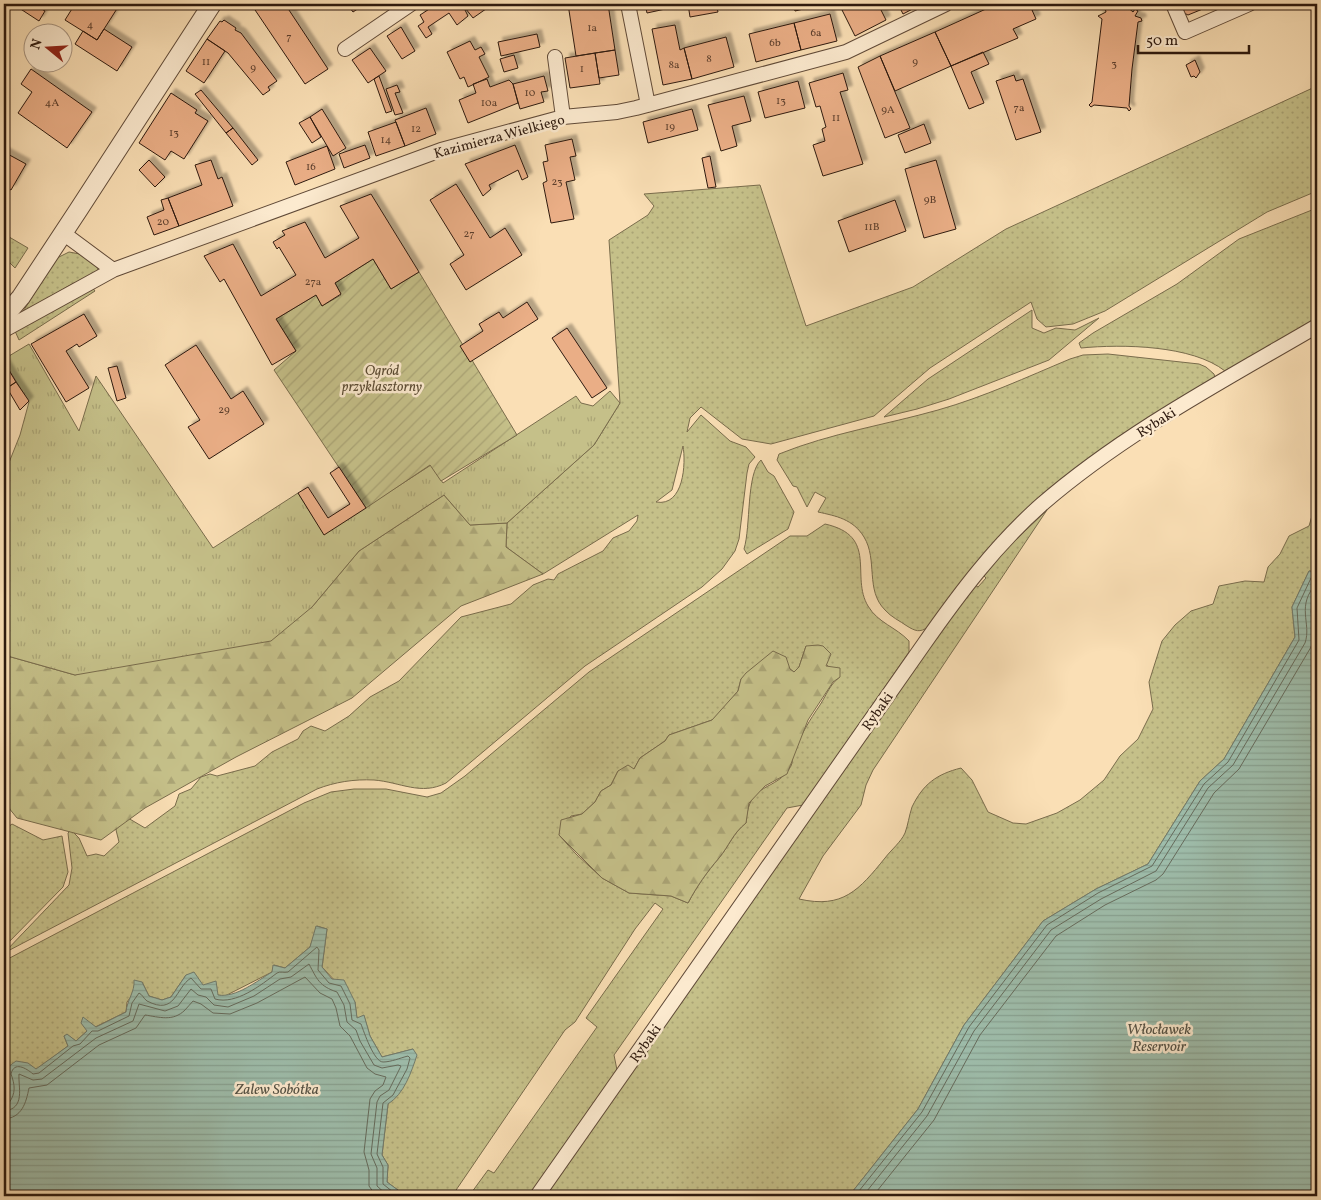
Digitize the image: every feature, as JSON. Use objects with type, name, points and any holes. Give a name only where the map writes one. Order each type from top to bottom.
[{"type":"street","points":[[4,317],[20,297],[63,233],[212,4]]},
{"type":"street","points":[[345,49],[410,4]]},
{"type":"street","points":[[628,4],[648,104]]},
{"type":"street","name":"Kazimierza Wielkiego","points":[[4,330],[112,270],[441,150],[563,117],[617,112],[846,52],[946,4]]},
{"type":"street","points":[[1173,4],[1185,32],[1249,4]]},
{"type":"street","points":[[555,57],[563,117]]},
{"type":"street","points":[[63,233],[112,270]]},
{"type":"street","name":"Rybaki","points":[[537,1196],[968,582],[1006,539],[1041,506],[1091,465],[1162,417],[1317,326]]},
{"type":"green space","points":[[1317,86],[1317,191],[1267,212],[1105,311],[1073,324],[1046,327],[1037,319],[1031,302],[930,368],[874,416],[771,444],[742,439],[701,407],[690,418],[687,432],[701,415],[730,441],[746,447],[755,457],[749,464],[747,473],[739,539],[735,551],[722,569],[702,587],[585,666],[446,783],[437,787],[419,788],[384,781],[359,780],[317,789],[4,953],[69,885],[72,868],[68,833],[71,830],[79,838],[87,856],[96,854],[104,856],[119,842],[116,830],[120,821],[128,818],[145,828],[175,806],[179,794],[191,789],[201,777],[210,774],[217,776],[255,766],[272,752],[298,739],[303,731],[311,726],[325,731],[349,716],[370,697],[399,681],[461,617],[511,604],[533,585],[548,579],[554,580],[558,574],[603,551],[613,538],[629,531],[637,521],[638,515],[543,574],[506,547],[507,523],[594,445],[620,403],[609,240],[648,215],[654,206],[644,194],[760,185],[806,326],[913,287],[1006,229]],"holes":[[[683,446],[683,473],[678,491],[665,502],[656,502],[672,490]]]},
{"type":"green space","points":[[1317,208],[1317,318],[1229,371],[1225,371],[1211,362],[1176,351],[1116,346],[1081,348],[1079,343],[1093,333],[1177,284],[1239,239]]},
{"type":"green space","points":[[4,234],[28,248],[15,268],[4,257]]},
{"type":"green space","points":[[69,252],[80,254],[98,268],[97,274],[72,284],[22,313],[57,258]]},
{"type":"green space","name":"Ogród przyklasztorny","points":[[373,259],[391,289],[419,272],[517,435],[441,481],[430,465],[366,508],[274,370],[296,351],[276,319],[316,295],[322,306],[341,295],[335,283]]},
{"type":"green space","points":[[91,286],[95,291],[19,340],[15,331]]},
{"type":"green space","points":[[1032,310],[1032,328],[1044,333],[1056,328],[1075,330],[1099,318],[1049,360],[949,399],[884,417],[928,379]]},
{"type":"green space","points":[[29,344],[79,431],[96,376],[213,548],[298,493],[324,534],[431,465],[443,483],[576,396],[581,403],[593,406],[610,391],[620,403],[594,445],[507,523],[470,525],[444,495],[359,551],[312,607],[271,641],[75,675],[4,655],[4,475],[20,435],[29,402],[4,362],[4,359]]},
{"type":"green space","points":[[1108,354],[1199,364],[1214,374],[1215,378],[1115,439],[1043,494],[928,627],[922,630],[913,629],[896,619],[879,602],[873,584],[868,546],[860,531],[844,519],[818,512],[826,498],[815,492],[807,507],[797,487],[793,486],[777,460],[779,454],[818,440],[938,410],[972,399],[1070,359],[1083,355]]},
{"type":"green space","points":[[761,460],[768,472],[774,476],[794,512],[788,529],[747,554],[744,549],[751,488],[756,467]]},
{"type":"green space","points":[[444,495],[470,525],[507,523],[506,547],[543,574],[461,606],[352,698],[236,757],[145,808],[101,840],[17,818],[4,802],[4,655],[75,675],[312,607],[359,551]]},
{"type":"green space","points":[[1314,509],[1317,510],[1317,572],[1309,571],[1292,607],[1295,637],[1224,759],[1200,781],[1148,864],[1096,889],[1043,921],[964,1025],[918,1109],[849,1196],[544,1196],[941,631],[975,585],[978,587],[986,578],[983,575],[1004,551],[1047,510],[873,770],[866,785],[861,805],[823,856],[799,899],[827,901],[839,899],[858,888],[903,836],[912,807],[921,792],[932,781],[952,770],[961,768],[972,780],[988,812],[1013,823],[1026,824],[1057,813],[1080,800],[1104,780],[1120,756],[1138,739],[1153,709],[1149,682],[1162,641],[1175,625],[1191,611],[1213,604],[1219,586],[1245,581],[1264,582],[1268,567],[1280,554],[1289,536],[1309,526]]},
{"type":"green space","points":[[825,524],[842,530],[852,538],[858,547],[863,594],[868,606],[877,617],[909,641],[909,652],[803,805],[787,808],[614,1055],[617,1070],[529,1196],[469,1196],[488,1170],[494,1173],[597,1027],[586,1018],[663,909],[655,903],[635,929],[575,1022],[565,1030],[452,1196],[406,1196],[387,1182],[388,1165],[382,1155],[388,1104],[413,1049],[382,1057],[370,1036],[364,1016],[357,1019],[355,1002],[322,967],[327,929],[317,926],[310,947],[285,968],[274,965],[272,972],[225,996],[217,995],[186,975],[171,997],[162,1000],[149,996],[142,982],[127,1002],[126,1012],[87,1031],[76,1041],[67,1035],[64,1036],[68,1046],[36,1070],[5,1075],[9,1089],[4,1103],[4,961],[304,803],[331,792],[354,789],[386,789],[427,797],[441,793],[465,776],[589,672],[790,536],[807,536]],"holes":[[[806,646],[840,677],[831,686],[803,733],[794,751],[791,766],[778,780],[757,793],[748,809],[746,823],[706,874],[688,903],[671,896],[629,893],[602,878],[559,835],[571,816],[582,814],[595,802],[601,791],[611,785],[618,771],[634,769],[640,758],[665,741],[669,735],[712,720],[738,691],[741,679],[755,666],[790,669],[794,672],[799,667]]]},
{"type":"green space","points":[[806,646],[823,646],[831,654],[826,666],[840,668],[840,677],[833,682],[808,720],[787,774],[765,786],[749,803],[746,823],[706,874],[688,903],[671,896],[629,893],[602,878],[559,835],[561,820],[582,814],[595,802],[601,791],[611,785],[618,771],[628,765],[634,769],[640,758],[665,741],[669,735],[712,720],[738,691],[741,679],[746,673],[773,651],[786,657],[790,669],[794,672],[799,667]]},
{"type":"green space","points":[[12,824],[43,840],[62,836],[68,872],[63,887],[4,947],[4,830]]},
{"type":"water","name":"Włocławek Reservoir","points":[[1309,571],[1317,572],[1317,1196],[849,1196],[918,1109],[964,1025],[1043,921],[1096,889],[1148,864],[1200,781],[1224,759],[1295,637],[1292,607]]},
{"type":"water","name":"Zalew Sobótka","points":[[316,926],[327,929],[322,967],[332,979],[344,980],[355,1002],[357,1018],[364,1015],[370,1036],[382,1057],[413,1049],[417,1055],[403,1089],[388,1104],[382,1155],[388,1165],[387,1182],[406,1196],[4,1196],[4,1103],[9,1089],[5,1075],[8,1067],[16,1061],[28,1063],[36,1069],[68,1046],[64,1036],[67,1034],[76,1041],[87,1031],[81,1023],[83,1017],[96,1027],[126,1012],[134,980],[142,982],[149,996],[162,1000],[171,997],[186,975],[194,972],[203,985],[216,981],[218,995],[232,994],[239,991],[272,972],[273,965],[285,968],[310,947]]},
{"type":"building","points":[[21,4],[33,4],[45,11],[39,21],[19,8]]},
{"type":"building","points":[[75,4],[120,4],[97,40],[72,24],[72,22],[65,20]]},
{"type":"building","points":[[251,4],[285,4],[328,69],[305,84]]},
{"type":"building","points":[[347,4],[365,4],[353,12]]},
{"type":"building","points":[[437,4],[462,4],[468,16],[457,25],[449,13],[428,27],[432,34],[426,38],[418,26],[424,22],[420,15]]},
{"type":"building","points":[[462,4],[493,4],[473,18]]},
{"type":"building","points":[[568,4],[608,4],[615,50],[576,56]]},
{"type":"building","points":[[645,4],[679,4],[679,6],[647,13]]},
{"type":"building","points":[[688,4],[716,4],[718,12],[690,17]]},
{"type":"building","points":[[793,4],[820,4],[820,5],[795,11]]},
{"type":"building","points":[[854,4],[878,4],[886,20],[855,36],[842,10]]},
{"type":"building","points":[[898,4],[922,4],[903,14]]},
{"type":"building","points":[[997,4],[1047,4],[1032,10],[1036,19],[1013,29],[1018,38],[951,66],[935,32]]},
{"type":"building","points":[[1118,4],[1119,8],[1124,8],[1125,5],[1133,12],[1135,9],[1138,11],[1135,16],[1141,18],[1142,21],[1138,22],[1129,106],[1131,109],[1129,111],[1127,108],[1094,105],[1091,107],[1089,105],[1092,102],[1102,19],[1098,16],[1106,12],[1105,8],[1109,6],[1109,9]]},
{"type":"building","points":[[1179,4],[1209,4],[1210,6],[1188,15],[1184,13]]},
{"type":"building","points":[[830,14],[837,41],[801,50],[794,23]]},
{"type":"building","points":[[224,20],[241,33],[277,81],[268,87],[270,90],[263,95],[228,53],[207,39],[220,21]]},
{"type":"building","points":[[794,23],[801,50],[756,62],[749,34]]},
{"type":"building","points":[[675,25],[680,50],[684,48],[692,79],[663,85],[652,29]]},
{"type":"building","points":[[401,27],[415,51],[402,59],[387,36]]},
{"type":"building","points":[[104,29],[132,47],[117,71],[75,44],[83,31],[97,40]]},
{"type":"building","points":[[935,32],[951,66],[895,91],[880,56]]},
{"type":"building","points":[[537,34],[540,47],[501,56],[498,42]]},
{"type":"building","points":[[726,37],[734,67],[692,79],[684,48]]},
{"type":"building","points":[[207,39],[225,51],[204,83],[186,71]]},
{"type":"building","points":[[470,41],[475,50],[481,47],[485,54],[479,57],[489,77],[468,87],[464,77],[460,79],[447,52]]},
{"type":"building","points":[[370,48],[386,71],[368,83],[352,60]]},
{"type":"building","points":[[615,50],[619,75],[599,78],[595,53]]},
{"type":"building","points":[[983,52],[989,64],[971,72],[984,103],[969,109],[951,66]]},
{"type":"building","points":[[595,53],[600,84],[570,88],[565,58]]},
{"type":"building","points":[[514,55],[518,68],[504,72],[500,59]]},
{"type":"building","points":[[880,56],[910,128],[885,138],[858,67]]},
{"type":"building","points":[[1195,60],[1200,72],[1196,78],[1194,76],[1191,77],[1186,65]]},
{"type":"building","points":[[29,72],[35,72],[92,112],[67,148],[18,113],[32,92],[21,84]]},
{"type":"building","points":[[843,73],[848,90],[840,92],[863,164],[823,176],[813,145],[825,141],[822,129],[826,127],[820,106],[816,107],[809,83]]},
{"type":"building","points":[[1014,75],[1016,81],[1023,79],[1041,132],[1016,140],[996,81]]},
{"type":"building","points":[[379,76],[392,111],[386,113],[374,79]]},
{"type":"building","points":[[544,76],[548,91],[541,92],[544,102],[520,109],[513,84]]},
{"type":"building","points":[[487,79],[490,87],[509,80],[513,84],[518,103],[468,123],[459,100],[476,93],[473,84]]},
{"type":"building","points":[[798,81],[805,108],[765,118],[758,92]]},
{"type":"building","points":[[397,85],[400,92],[395,93],[403,113],[395,115],[386,89]]},
{"type":"building","points":[[201,90],[233,128],[226,133],[195,94]]},
{"type":"building","points":[[171,93],[197,110],[195,113],[208,121],[184,159],[171,151],[165,160],[139,143]]},
{"type":"building","points":[[744,96],[751,121],[732,126],[737,146],[721,151],[708,105]]},
{"type":"building","points":[[426,108],[436,134],[405,146],[395,120]]},
{"type":"building","points":[[322,109],[346,148],[333,156],[310,117]]},
{"type":"building","points":[[692,109],[698,130],[648,143],[643,122]]},
{"type":"building","points":[[310,117],[321,137],[312,143],[299,123]]},
{"type":"building","points":[[396,122],[405,146],[376,156],[368,132]]},
{"type":"building","points":[[924,124],[931,143],[905,153],[898,135]]},
{"type":"building","points":[[233,128],[258,160],[252,165],[226,133]]},
{"type":"building","points":[[572,139],[576,156],[570,157],[575,180],[566,182],[574,219],[551,223],[543,183],[547,181],[543,162],[548,161],[545,145]]},
{"type":"building","points":[[365,145],[370,158],[344,168],[339,154]]},
{"type":"building","points":[[515,145],[528,177],[522,180],[518,170],[489,185],[491,189],[483,196],[465,164]]},
{"type":"building","points":[[327,146],[335,169],[295,185],[286,162]]},
{"type":"building","points":[[4,152],[26,164],[11,190],[4,186]]},
{"type":"building","points":[[710,156],[716,187],[708,188],[702,158]]},
{"type":"building","points":[[149,160],[165,177],[155,187],[139,170]]},
{"type":"building","points":[[211,160],[218,179],[222,177],[233,206],[179,226],[168,198],[202,185],[195,165]]},
{"type":"building","points":[[936,160],[956,229],[924,238],[905,169]]},
{"type":"building","points":[[456,184],[490,238],[505,228],[522,255],[466,290],[450,264],[464,255],[430,200]]},
{"type":"building","points":[[371,194],[419,272],[391,289],[373,259],[335,283],[341,294],[322,306],[316,295],[276,319],[296,351],[272,365],[224,279],[220,282],[204,256],[233,244],[261,296],[296,275],[279,247],[277,249],[273,242],[285,235],[282,231],[305,222],[325,258],[359,238],[340,206]]},
{"type":"building","points":[[168,198],[179,226],[154,235],[147,217],[164,210],[161,200]]},
{"type":"building","points":[[895,200],[906,231],[849,252],[838,221]]},
{"type":"building","points":[[527,302],[538,319],[470,362],[460,346],[483,331],[479,324],[499,312],[503,318]]},
{"type":"building","points":[[84,314],[97,336],[79,347],[77,344],[66,351],[89,388],[66,402],[31,344]]},
{"type":"building","points":[[567,328],[607,388],[592,398],[552,338]]},
{"type":"building","points":[[196,345],[231,399],[243,391],[264,424],[209,459],[188,427],[200,420],[165,365]]},
{"type":"building","points":[[4,362],[16,382],[4,390]]},
{"type":"building","points":[[117,366],[126,398],[117,401],[108,368]]},
{"type":"building","points":[[16,382],[29,401],[20,410],[7,388]]},
{"type":"building","points":[[339,467],[366,508],[324,535],[298,493],[308,487],[328,518],[350,504],[330,473]]}]
